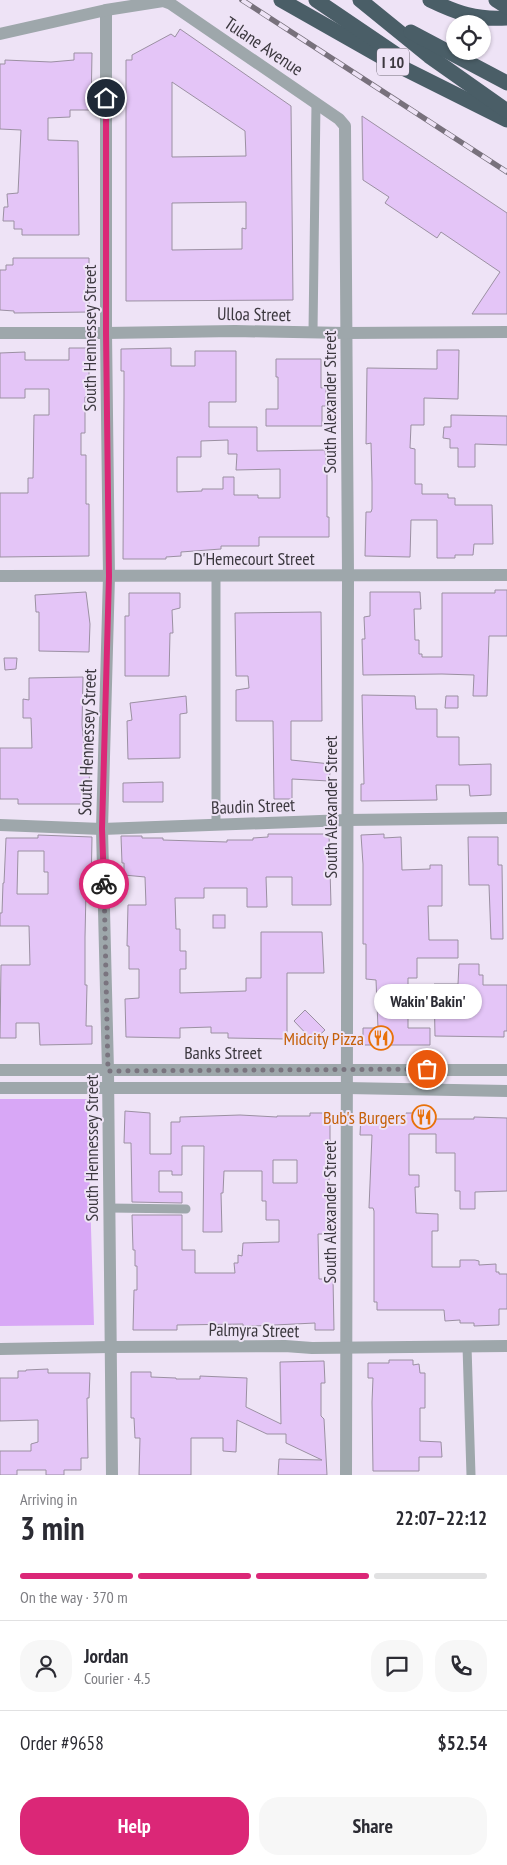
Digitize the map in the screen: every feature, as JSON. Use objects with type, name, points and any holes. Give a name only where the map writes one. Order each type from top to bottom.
[{"type":"highway","name":"I 10","points":[[281,0],[385,58],[507,120]]},
{"type":"highway","points":[[316,0],[507,130]]},
{"type":"highway","name":"I 10","points":[[350,0],[507,83]]},
{"type":"highway","points":[[360,0],[429,56],[507,111]]},
{"type":"highway","points":[[430,0],[456,12],[480,18],[507,18]]},
{"type":"highway","points":[[496,0],[507,7]]},
{"type":"street","name":"Tulane Avenue","points":[[0,34],[106,10],[163,1],[171,4],[339,119],[345,126],[345,140]]},
{"type":"street","name":"South Hennessey Street","points":[[106,10],[106,333],[109,576],[102,829],[108,1071],[112,1475]]},
{"type":"street","name":"South Alexander Street","points":[[345,140],[348,576],[346,1475]]},
{"type":"street","name":"Ulloa Street","points":[[0,333],[235,330],[346,333],[507,332]]},
{"type":"street","name":"D'Hemecourt Street","points":[[0,576],[507,575]]},
{"type":"street","name":"Baudin Street","points":[[0,824],[102,829],[347,820],[507,818]]},
{"type":"street","name":"Banks Street","points":[[0,1070],[507,1070]]},
{"type":"street","name":"Banks Street","points":[[0,1088],[347,1088],[507,1091]]},
{"type":"street","name":"Palmyra Street","points":[[0,1349],[110,1346],[285,1346],[312,1348],[507,1346]]},
{"type":"lane","points":[[312,332],[316,103]]},
{"type":"lane","points":[[216,576],[216,825]]},
{"type":"lane","points":[[109,1208],[186,1208]]},
{"type":"lane","points":[[467,1346],[471,1475]]},
{"type":"shaded area","points":[[0,1099],[87,1099],[94,1325],[0,1326]]},
{"type":"building","points":[[180,29],[291,106],[293,300],[126,301],[126,60],[132,60],[132,55],[171,34],[175,37]],"holes":[[[172,82],[245,131],[246,156],[172,157]],[[246,202],[246,229],[242,228],[242,249],[172,250],[172,203]]]},
{"type":"building","points":[[74,53],[92,53],[91,110],[70,110],[70,117],[48,118],[48,140],[78,141],[79,235],[22,235],[22,229],[14,229],[14,221],[3,221],[4,207],[8,207],[7,194],[18,193],[21,130],[0,129],[0,64],[5,64],[5,60],[51,62],[74,60]]},
{"type":"building","points":[[362,116],[507,213],[507,314],[472,314],[500,272],[441,232],[437,238],[385,203],[389,197],[363,180]]},
{"type":"building","points":[[13,258],[89,258],[89,312],[14,313],[14,311],[0,310],[0,270],[6,270],[6,265],[13,265]]},
{"type":"building","points":[[69,348],[89,348],[89,389],[88,397],[85,397],[85,433],[81,433],[81,455],[86,455],[86,504],[89,504],[89,556],[0,557],[0,493],[28,493],[28,478],[33,478],[34,415],[49,415],[49,389],[25,389],[25,398],[0,398],[0,353],[25,352],[25,360],[69,360]]},
{"type":"building","points":[[171,348],[171,366],[195,366],[195,351],[236,351],[236,402],[209,402],[209,427],[257,427],[257,451],[325,450],[329,537],[259,537],[259,546],[221,546],[221,549],[181,552],[181,556],[166,557],[166,559],[123,559],[124,371],[121,371],[121,349]],"holes":[[[228,440],[228,454],[237,454],[236,470],[280,469],[280,498],[258,498],[258,495],[234,495],[234,477],[223,477],[223,489],[177,492],[177,457],[201,457],[201,441]]]},
{"type":"building","points":[[437,350],[459,350],[458,399],[424,398],[424,425],[411,425],[410,448],[415,449],[415,484],[422,484],[422,494],[448,494],[448,498],[455,498],[455,505],[492,505],[493,544],[474,544],[473,555],[437,558],[437,520],[411,520],[410,557],[365,556],[366,512],[371,512],[372,509],[371,443],[366,444],[367,368],[437,369]]},
{"type":"building","points":[[276,359],[321,359],[321,388],[326,387],[326,406],[322,406],[322,426],[266,426],[266,409],[278,409]]},
{"type":"building","points":[[451,415],[507,416],[507,445],[475,444],[475,467],[458,467],[458,448],[450,448],[450,439],[443,438],[444,427],[451,427]]},
{"type":"building","points":[[495,590],[507,590],[507,636],[489,636],[487,696],[473,696],[474,675],[363,675],[362,639],[365,639],[364,617],[370,616],[370,592],[420,592],[421,609],[414,609],[415,640],[419,640],[419,654],[422,654],[422,657],[442,657],[442,593],[495,593]]},
{"type":"building","points":[[86,592],[90,624],[89,652],[39,651],[39,612],[36,612],[35,595]]},
{"type":"building","points":[[129,593],[180,593],[180,608],[172,610],[173,633],[170,633],[169,676],[125,676],[125,616],[129,616]]},
{"type":"building","points":[[321,612],[322,721],[291,721],[291,760],[331,764],[329,781],[292,779],[292,799],[274,799],[273,721],[236,721],[236,690],[249,688],[248,676],[236,676],[235,613]]},
{"type":"building","points":[[4,658],[17,658],[16,669],[5,670]]},
{"type":"building","points":[[83,677],[82,725],[84,745],[87,745],[90,804],[18,804],[18,799],[0,799],[0,748],[32,748],[31,718],[23,718],[23,699],[29,700],[29,678]]},
{"type":"building","points":[[362,695],[415,696],[416,709],[437,709],[437,737],[459,737],[459,765],[491,764],[491,795],[470,796],[469,785],[436,785],[437,800],[361,801],[361,784],[364,784]]},
{"type":"building","points":[[186,696],[187,713],[180,714],[180,758],[128,759],[127,721],[132,720],[130,703]]},
{"type":"building","points":[[446,696],[458,696],[458,708],[445,708]]},
{"type":"building","points":[[163,782],[163,802],[123,802],[123,783]]},
{"type":"building","points":[[268,834],[329,834],[331,905],[292,905],[292,877],[266,877],[267,907],[247,907],[247,888],[204,888],[204,898],[175,898],[176,929],[180,929],[180,951],[186,951],[186,969],[180,969],[180,993],[246,991],[246,978],[261,978],[261,932],[322,932],[324,973],[287,973],[287,1039],[228,1038],[228,1033],[211,1033],[211,1027],[180,1028],[180,1038],[126,1037],[125,999],[139,998],[139,969],[129,969],[129,946],[127,946],[128,905],[146,905],[145,877],[124,875],[121,836],[163,838],[163,840],[227,842],[227,840],[253,840],[253,838],[268,837]]},
{"type":"building","points":[[384,834],[384,838],[401,837],[402,870],[430,869],[430,865],[442,865],[442,906],[428,906],[429,940],[458,940],[458,958],[417,958],[417,978],[408,978],[408,1028],[430,1028],[430,1045],[363,1045],[363,1028],[378,1028],[376,980],[366,979],[366,944],[363,944],[361,835]]},
{"type":"building","points":[[38,835],[92,837],[91,891],[86,891],[85,985],[87,985],[86,1026],[92,1026],[92,1044],[40,1045],[39,1023],[16,1023],[16,1038],[0,1038],[1,965],[30,965],[29,926],[0,926],[6,838],[38,838]],"holes":[[[18,851],[44,851],[44,872],[48,872],[48,894],[17,894]]]},
{"type":"building","points":[[468,837],[498,837],[498,865],[502,865],[503,939],[491,939],[489,885],[469,885]]},
{"type":"building","points":[[213,915],[225,915],[225,928],[213,928]]},
{"type":"building","points":[[459,964],[479,964],[479,975],[483,975],[483,985],[507,985],[507,1031],[504,1031],[504,1037],[435,1036],[434,984],[458,984]]},
{"type":"building","points":[[305,1010],[325,1030],[313,1041],[294,1021]]},
{"type":"building","points":[[125,1111],[150,1113],[150,1154],[171,1154],[171,1122],[180,1122],[180,1117],[240,1115],[277,1117],[310,1116],[310,1113],[330,1113],[330,1144],[335,1144],[335,1171],[329,1171],[329,1234],[318,1234],[319,1279],[333,1279],[334,1330],[315,1330],[315,1323],[254,1326],[243,1326],[243,1324],[177,1325],[177,1330],[133,1330],[137,1266],[135,1266],[135,1250],[133,1250],[132,1215],[182,1215],[182,1250],[195,1250],[195,1273],[235,1273],[234,1263],[238,1263],[238,1255],[242,1256],[243,1243],[279,1242],[279,1220],[266,1220],[266,1201],[262,1201],[262,1171],[224,1171],[223,1193],[221,1193],[222,1232],[203,1232],[204,1146],[182,1146],[182,1175],[172,1175],[172,1171],[159,1171],[159,1192],[182,1192],[182,1203],[132,1202],[131,1143],[124,1143]],"holes":[[[273,1160],[297,1160],[297,1183],[273,1183]]]},
{"type":"building","points":[[406,1113],[432,1113],[432,1119],[507,1118],[507,1191],[475,1192],[475,1209],[460,1209],[460,1191],[455,1191],[455,1153],[436,1153],[436,1134],[409,1134],[409,1175],[419,1175],[419,1187],[415,1187],[416,1213],[438,1214],[438,1231],[432,1231],[432,1267],[460,1267],[460,1260],[479,1261],[479,1265],[496,1264],[496,1272],[507,1274],[507,1309],[499,1309],[499,1325],[474,1326],[474,1323],[460,1323],[460,1320],[445,1321],[444,1310],[377,1310],[377,1302],[374,1302],[374,1211],[373,1208],[369,1208],[372,1135],[360,1135],[361,1115],[406,1115]]},
{"type":"building","points":[[389,1360],[413,1360],[413,1365],[419,1364],[420,1373],[425,1373],[425,1408],[420,1408],[420,1441],[441,1442],[442,1457],[419,1457],[419,1471],[373,1471],[373,1378],[368,1378],[368,1363],[389,1363]]},
{"type":"building","points":[[324,1361],[325,1383],[321,1383],[321,1416],[324,1419],[327,1475],[278,1475],[279,1459],[322,1460],[286,1443],[286,1434],[267,1434],[237,1420],[236,1452],[223,1451],[223,1438],[191,1438],[191,1475],[139,1475],[140,1438],[135,1438],[134,1418],[131,1418],[131,1372],[151,1372],[151,1377],[176,1379],[200,1379],[200,1376],[247,1378],[246,1407],[281,1424],[280,1362]]},
{"type":"building","points":[[48,1369],[48,1373],[90,1373],[89,1398],[87,1398],[88,1458],[81,1458],[81,1470],[64,1470],[64,1475],[46,1475],[46,1470],[17,1470],[17,1475],[0,1475],[0,1451],[31,1451],[31,1444],[38,1442],[38,1420],[0,1421],[0,1378],[18,1378],[18,1371]]},
{"type":"railway","points":[[242,0],[507,172]]},
{"type":"way so far","points":[[104,884],[108,1071],[427,1069]]},
{"type":"place","name":"Midcity Pizza","points":[[381,1038]]},
{"type":"place","name":"Wakin' Bakin'","points":[[427,1069]]},
{"type":"place","name":"Bub's Burgers","points":[[424,1117]]},
{"type":"route","points":[[104,884],[102,829],[109,576],[106,98]]}]
